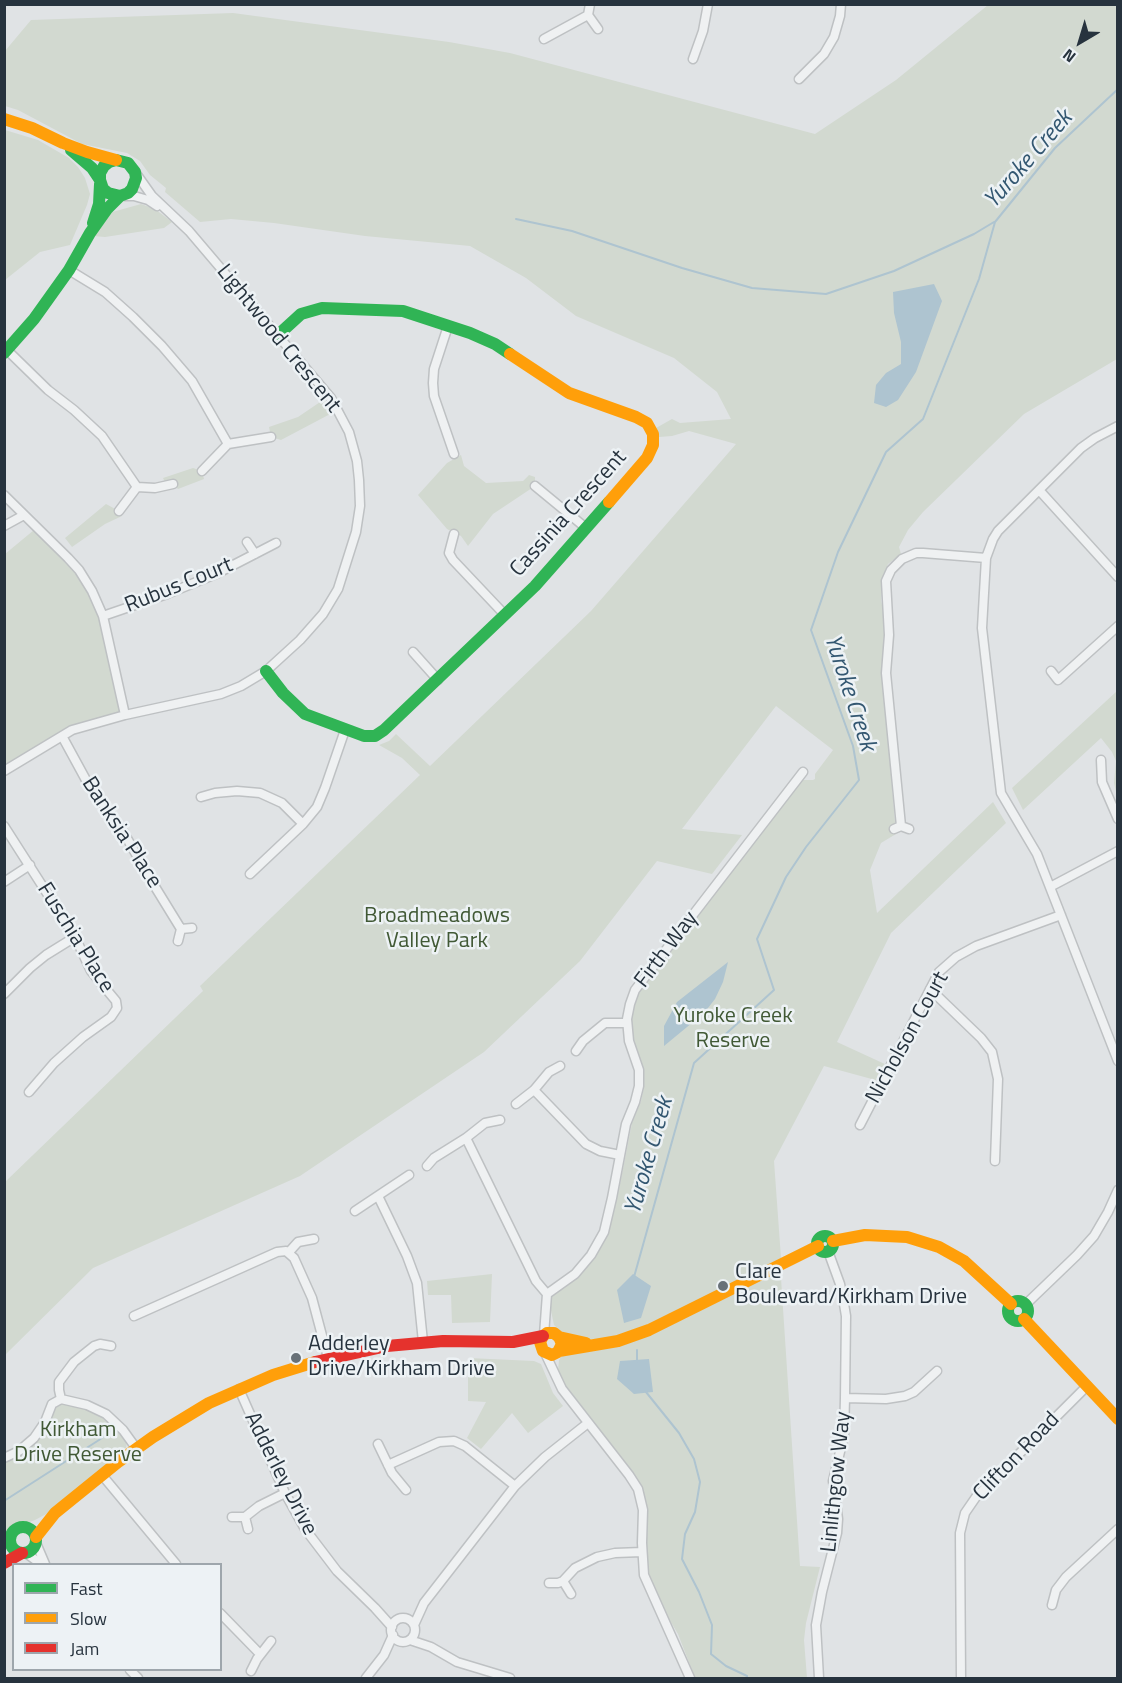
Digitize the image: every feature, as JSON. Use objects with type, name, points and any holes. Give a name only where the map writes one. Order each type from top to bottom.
[{"type":"street","points":[[544,39],[588,15],[591,4]]},
{"type":"street","points":[[693,59],[703,31],[708,4]]},
{"type":"street","points":[[799,79],[824,54],[834,37],[841,4]]},
{"type":"street","points":[[588,15],[598,29]]},
{"type":"street","points":[[4,119],[32,128],[87,152],[128,163],[135,172],[135,184],[132,189],[107,209],[69,270],[34,319],[6,351],[102,436],[137,487]]},
{"type":"street","points":[[63,143],[92,168],[108,194],[121,196]]},
{"type":"street","points":[[90,233],[99,204],[100,172],[104,166],[116,160]]},
{"type":"street","name":"Lightwood Crescent","points":[[4,771],[72,730],[125,715],[221,694],[241,686],[266,671],[300,640],[322,614],[338,589],[356,532],[360,506],[357,461],[349,432],[341,415],[324,389],[189,231],[148,191],[135,172]]},
{"type":"street","name":"Lightwood Crescent","points":[[121,196],[134,195],[168,212]]},
{"type":"street","points":[[69,270],[105,292],[162,345],[192,381],[228,444]]},
{"type":"street","name":"Cassinia Crescent","points":[[266,671],[283,693],[304,714],[364,736],[375,736],[438,680],[535,586],[647,458],[653,445],[652,434],[646,423],[636,417],[569,393],[495,344],[403,311],[322,308],[301,314],[278,335]]},
{"type":"street","points":[[448,326],[434,369],[433,383],[434,396],[454,454]]},
{"type":"street","points":[[1118,426],[1081,448],[998,531],[986,558],[982,628],[1001,793],[1037,854],[1114,1041],[1118,1061]]},
{"type":"street","points":[[202,471],[228,444],[271,437]]},
{"type":"street","points":[[137,487],[155,488],[173,484]]},
{"type":"street","points":[[535,486],[586,528]]},
{"type":"street","points":[[119,511],[137,487]]},
{"type":"street","points":[[1039,490],[1118,576]]},
{"type":"street","points":[[4,495],[79,570],[92,591],[103,616],[125,715]]},
{"type":"street","points":[[4,526],[24,514]]},
{"type":"street","points":[[454,534],[449,553],[453,560],[505,615]]},
{"type":"street","name":"Rubus Court","points":[[247,542],[255,554]]},
{"type":"street","name":"Rubus Court","points":[[103,616],[216,574],[276,543]]},
{"type":"street","points":[[902,828],[886,673],[889,617],[885,592],[886,581],[891,570],[902,559],[916,554],[986,558]]},
{"type":"street","points":[[1051,671],[1059,682],[1118,626]]},
{"type":"street","points":[[413,652],[438,680]]},
{"type":"street","points":[[250,874],[303,824],[317,807],[345,730]]},
{"type":"street","name":"Banksia Place","points":[[62,736],[86,780],[124,833],[182,929]]},
{"type":"street","points":[[1101,760],[1102,782],[1118,819]]},
{"type":"street","name":"Firth Way","points":[[547,1294],[575,1274],[591,1255],[604,1232],[626,1125],[639,1086],[639,1070],[629,1041],[627,1023],[635,990],[803,772]]},
{"type":"street","points":[[201,797],[237,791],[261,793],[282,803],[303,824]]},
{"type":"street","name":"Fuschia Place","points":[[4,826],[75,937],[91,971],[116,1001],[117,1008],[111,1017],[83,1037],[54,1064],[29,1092]]},
{"type":"street","points":[[1050,887],[1118,851]]},
{"type":"street","points":[[4,882],[30,865]]},
{"type":"street","name":"Nicholson Court","points":[[860,1125],[939,972],[956,957],[976,946],[1061,915]]},
{"type":"street","points":[[178,941],[182,929],[192,928]]},
{"type":"street","points":[[4,994],[46,955],[75,937]]},
{"type":"street","points":[[930,989],[981,1038],[992,1052],[998,1079],[995,1161]]},
{"type":"street","points":[[576,1051],[583,1041],[605,1023],[627,1023]]},
{"type":"street","points":[[516,1104],[534,1090],[549,1072],[560,1066]]},
{"type":"street","points":[[534,1090],[586,1144],[600,1151],[620,1155]]},
{"type":"street","points":[[427,1166],[434,1158],[466,1138],[484,1123],[500,1120]]},
{"type":"street","points":[[466,1138],[536,1281],[547,1294],[551,1336],[562,1344],[551,1352]]},
{"type":"street","points":[[356,1211],[409,1175]]},
{"type":"street","points":[[1025,1305],[1094,1236],[1118,1190]]},
{"type":"street","points":[[378,1196],[407,1256],[417,1283],[423,1342]]},
{"type":"street","points":[[513,1342],[551,1352],[618,1341],[649,1330],[826,1246],[866,1235],[907,1237],[939,1246],[964,1261],[1011,1304]]},
{"type":"street","points":[[289,1252],[298,1242],[314,1239]]},
{"type":"street","name":"Linlithgow Way","points":[[819,1678],[816,1625],[837,1533],[838,1519],[833,1481],[844,1435],[845,1398],[844,1304],[837,1274],[826,1246]]},
{"type":"street","points":[[134,1316],[277,1252],[289,1252],[312,1298],[328,1358]]},
{"type":"street","points":[[1018,1301],[1025,1305],[1028,1310],[1024,1319],[1019,1322],[1010,1318],[1008,1308],[1011,1304],[1018,1301]]},
{"type":"street","points":[[1024,1319],[1118,1419]]},
{"type":"street","points":[[100,1332],[100,1344]]},
{"type":"street","points":[[551,1336],[540,1342],[551,1352],[555,1373],[562,1389],[638,1489],[644,1510],[642,1552],[644,1575],[690,1678]]},
{"type":"street","points":[[41,1563],[7,1544],[15,1529],[27,1527],[55,1513],[136,1448],[181,1418],[239,1389],[284,1371],[366,1349],[423,1342],[470,1340],[513,1342],[551,1336],[593,1344]]},
{"type":"street","points":[[61,1399],[59,1389],[61,1379],[74,1362],[87,1350],[100,1344],[111,1346]]},
{"type":"street","points":[[845,1398],[886,1399],[905,1396],[914,1392],[937,1371]]},
{"type":"street","name":"Clifton Road","points":[[961,1678],[960,1533],[965,1513],[976,1497],[1087,1386]]},
{"type":"street","name":"Adderley Drive","points":[[239,1389],[285,1493],[305,1529],[322,1553],[346,1581],[375,1608],[392,1631]]},
{"type":"street","points":[[4,1458],[19,1451],[34,1438],[42,1428],[52,1404],[61,1399],[87,1405],[106,1414],[123,1430],[136,1448]]},
{"type":"street","points":[[366,1678],[384,1655],[415,1634],[424,1603],[515,1486],[545,1457],[588,1423]]},
{"type":"street","points":[[388,1465],[439,1442],[453,1441],[465,1446],[515,1486]]},
{"type":"street","points":[[378,1444],[392,1473],[406,1490]]},
{"type":"street","points":[[102,1475],[175,1563]]},
{"type":"street","points":[[232,1517],[245,1517],[259,1506],[285,1493]]},
{"type":"street","points":[[4,1563],[33,1549],[36,1540],[55,1513]]},
{"type":"street","points":[[245,1517],[248,1529]]},
{"type":"street","points":[[27,1527],[33,1530],[43,1563]]},
{"type":"street","points":[[1052,1605],[1056,1590],[1066,1577],[1118,1529]]},
{"type":"street","points":[[549,1583],[563,1581],[575,1568],[588,1560],[615,1553],[642,1552]]},
{"type":"street","points":[[563,1581],[571,1594]]},
{"type":"street","points":[[384,1655],[392,1631],[401,1618],[424,1603]]},
{"type":"street","name":"Adderley Drive","points":[[375,1608],[401,1618]]},
{"type":"street","points":[[222,1615],[260,1654]]},
{"type":"street","points":[[401,1618],[412,1622],[431,1647]]},
{"type":"street","points":[[392,1631],[405,1641],[431,1647],[457,1662],[510,1678]]},
{"type":"street","points":[[251,1671],[260,1654],[271,1641]]},
{"type":"green space","points":[[988,5],[1117,5],[1117,359],[1024,414],[923,512],[908,530],[899,547],[901,554],[888,564],[883,576],[881,600],[885,619],[882,668],[896,834],[881,843],[870,870],[877,913],[993,802],[1006,823],[891,933],[837,1042],[887,1065],[879,1081],[824,1066],[774,1161],[781,1258],[636,1332],[602,1339],[578,1339],[568,1337],[554,1325],[549,1300],[551,1295],[585,1269],[599,1250],[608,1231],[619,1189],[632,1123],[644,1087],[644,1077],[635,1046],[631,1020],[641,989],[802,780],[815,779],[815,774],[833,750],[776,706],[682,829],[742,835],[712,874],[657,861],[580,961],[484,1052],[300,1176],[93,1268],[5,1355],[5,1182],[203,991],[200,986],[420,775],[402,758],[379,745],[389,741],[396,734],[430,766],[591,611],[736,444],[689,431],[659,437],[656,428],[672,419],[680,423],[731,419],[717,392],[674,358],[576,316],[526,278],[470,246],[365,236],[231,219],[200,222],[165,192],[166,188],[150,175],[140,161],[127,153],[82,144],[18,110],[5,106],[5,51],[31,20],[233,13],[449,42],[510,53],[815,134],[896,80]]},
{"type":"green space","points":[[5,130],[38,140],[69,158],[85,178],[90,194],[70,245],[40,252],[5,280]]},
{"type":"green space","points":[[141,204],[155,209],[172,222],[164,228],[105,237],[93,236],[109,213]]},
{"type":"green space","points":[[326,398],[334,412],[281,440],[271,437],[269,427],[298,417]]},
{"type":"green space","points":[[461,455],[464,466],[486,483],[523,481],[529,475],[535,477],[535,486],[493,514],[468,546],[461,536],[447,529],[418,495],[447,463]]},
{"type":"green space","points":[[193,468],[202,471],[204,479],[178,489],[173,484],[165,482],[163,478]]},
{"type":"green space","points":[[106,504],[119,511],[122,516],[105,524],[72,547],[65,538]]},
{"type":"green space","points":[[34,530],[74,572],[88,593],[99,617],[122,713],[70,726],[5,767],[5,554]]},
{"type":"green space","points":[[1117,691],[1117,796],[1114,783],[1116,761],[1101,738],[1023,810],[1012,788]]},
{"type":"green space","points":[[777,1271],[781,1278],[800,1566],[820,1567],[804,1640],[807,1678],[695,1678],[678,1634],[660,1604],[649,1576],[645,1536],[647,1510],[642,1492],[565,1387],[558,1370],[559,1360],[564,1353],[603,1348]]},
{"type":"green space","points":[[492,1274],[490,1322],[452,1323],[451,1295],[428,1295],[427,1281]]},
{"type":"green space","points":[[468,1358],[534,1361],[541,1364],[553,1393],[563,1406],[528,1433],[512,1413],[481,1449],[467,1438],[486,1402],[468,1401]]},
{"type":"green space","name":"Kirkham Drive Reserve","points":[[63,1403],[85,1408],[105,1418],[127,1441],[126,1448],[50,1512],[13,1528],[5,1543],[5,1461],[32,1446],[46,1427],[54,1408]]},
{"type":"water","points":[[934,284],[942,301],[916,372],[898,400],[886,407],[874,403],[876,385],[886,373],[901,364],[901,342],[894,313],[893,292]]},
{"type":"water","points":[[728,962],[723,982],[715,999],[704,1013],[664,1046],[664,1026],[677,1002]]},
{"type":"water","points":[[633,1274],[651,1286],[641,1318],[624,1323],[617,1290]]},
{"type":"water","points":[[649,1359],[653,1392],[634,1394],[617,1379],[620,1361]]},
{"type":"waterway","name":"Yuroke Creek","points":[[634,1277],[694,1063],[774,990],[757,939],[786,877],[806,847],[859,780],[853,746],[811,630],[838,552],[886,452],[923,419],[979,279],[995,222],[1055,148],[1118,89]]},
{"type":"waterway","points":[[516,219],[572,231],[682,268],[752,288],[826,294],[894,271],[974,234],[994,222]]},
{"type":"waterway","points":[[637,1350],[637,1362]]},
{"type":"waterway","points":[[646,1392],[679,1433],[694,1459],[700,1482],[695,1512],[685,1534],[682,1559],[699,1592],[712,1625],[711,1654],[747,1678]]},
{"type":"waterway","points":[[4,1501],[111,1431]]},
{"type":"traffic: fast","points":[[71,150],[92,168],[100,180]]},
{"type":"traffic: fast","points":[[4,353],[34,319],[69,270],[107,209],[120,196],[132,189],[136,178],[135,172],[128,163],[116,160],[104,166],[100,173],[100,180],[103,189],[120,196]]},
{"type":"traffic: fast","points":[[93,223],[99,204],[100,184]]},
{"type":"traffic: fast","points":[[278,335],[301,314],[322,308],[403,311],[470,333],[495,344],[510,354]]},
{"type":"traffic: fast","points":[[266,671],[283,693],[305,714],[364,736],[375,736],[535,586],[609,502]]},
{"type":"traffic: fast","points":[[825,1236],[833,1244],[825,1252],[817,1244],[825,1236]]},
{"type":"traffic: fast","points":[[1018,1301],[1025,1304],[1028,1311],[1025,1318],[1018,1321],[1011,1318],[1008,1311],[1011,1304],[1018,1301]]},
{"type":"traffic: fast","points":[[23,1527],[32,1531],[36,1540],[32,1549],[23,1553],[14,1549],[10,1540],[14,1531],[23,1527]]},
{"type":"traffic: slow","points":[[4,119],[32,128],[87,152],[116,160]]},
{"type":"traffic: slow","points":[[510,354],[569,393],[647,423],[653,434],[653,445],[647,458],[609,502]]},
{"type":"traffic: slow","points":[[833,1241],[865,1235],[907,1237],[939,1247],[964,1261],[1011,1304]]},
{"type":"traffic: slow","points":[[559,1351],[618,1341],[649,1330],[818,1246]]},
{"type":"traffic: slow","points":[[1024,1319],[1118,1419]]},
{"type":"traffic: slow","points":[[559,1337],[562,1344],[558,1352],[552,1355],[543,1351],[540,1342],[547,1333],[586,1343]]},
{"type":"traffic: slow","points":[[36,1537],[55,1513],[153,1437],[209,1403],[273,1375],[315,1362]]},
{"type":"traffic: jam","points":[[315,1362],[387,1346],[443,1341],[513,1342],[543,1336]]},
{"type":"traffic: jam","points":[[4,1563],[22,1553]]},
{"type":"place","name":"Clare Boulevard/Kirkham Drive","points":[[723,1286]]},
{"type":"place","name":"Adderley Drive/Kirkham Drive","points":[[296,1358]]},
{"type":"park label","name":"Broadmeadows Valley Park","points":[[437,930]]},
{"type":"park label","name":"Yuroke Creek Reserve","points":[[733,1030]]}]
